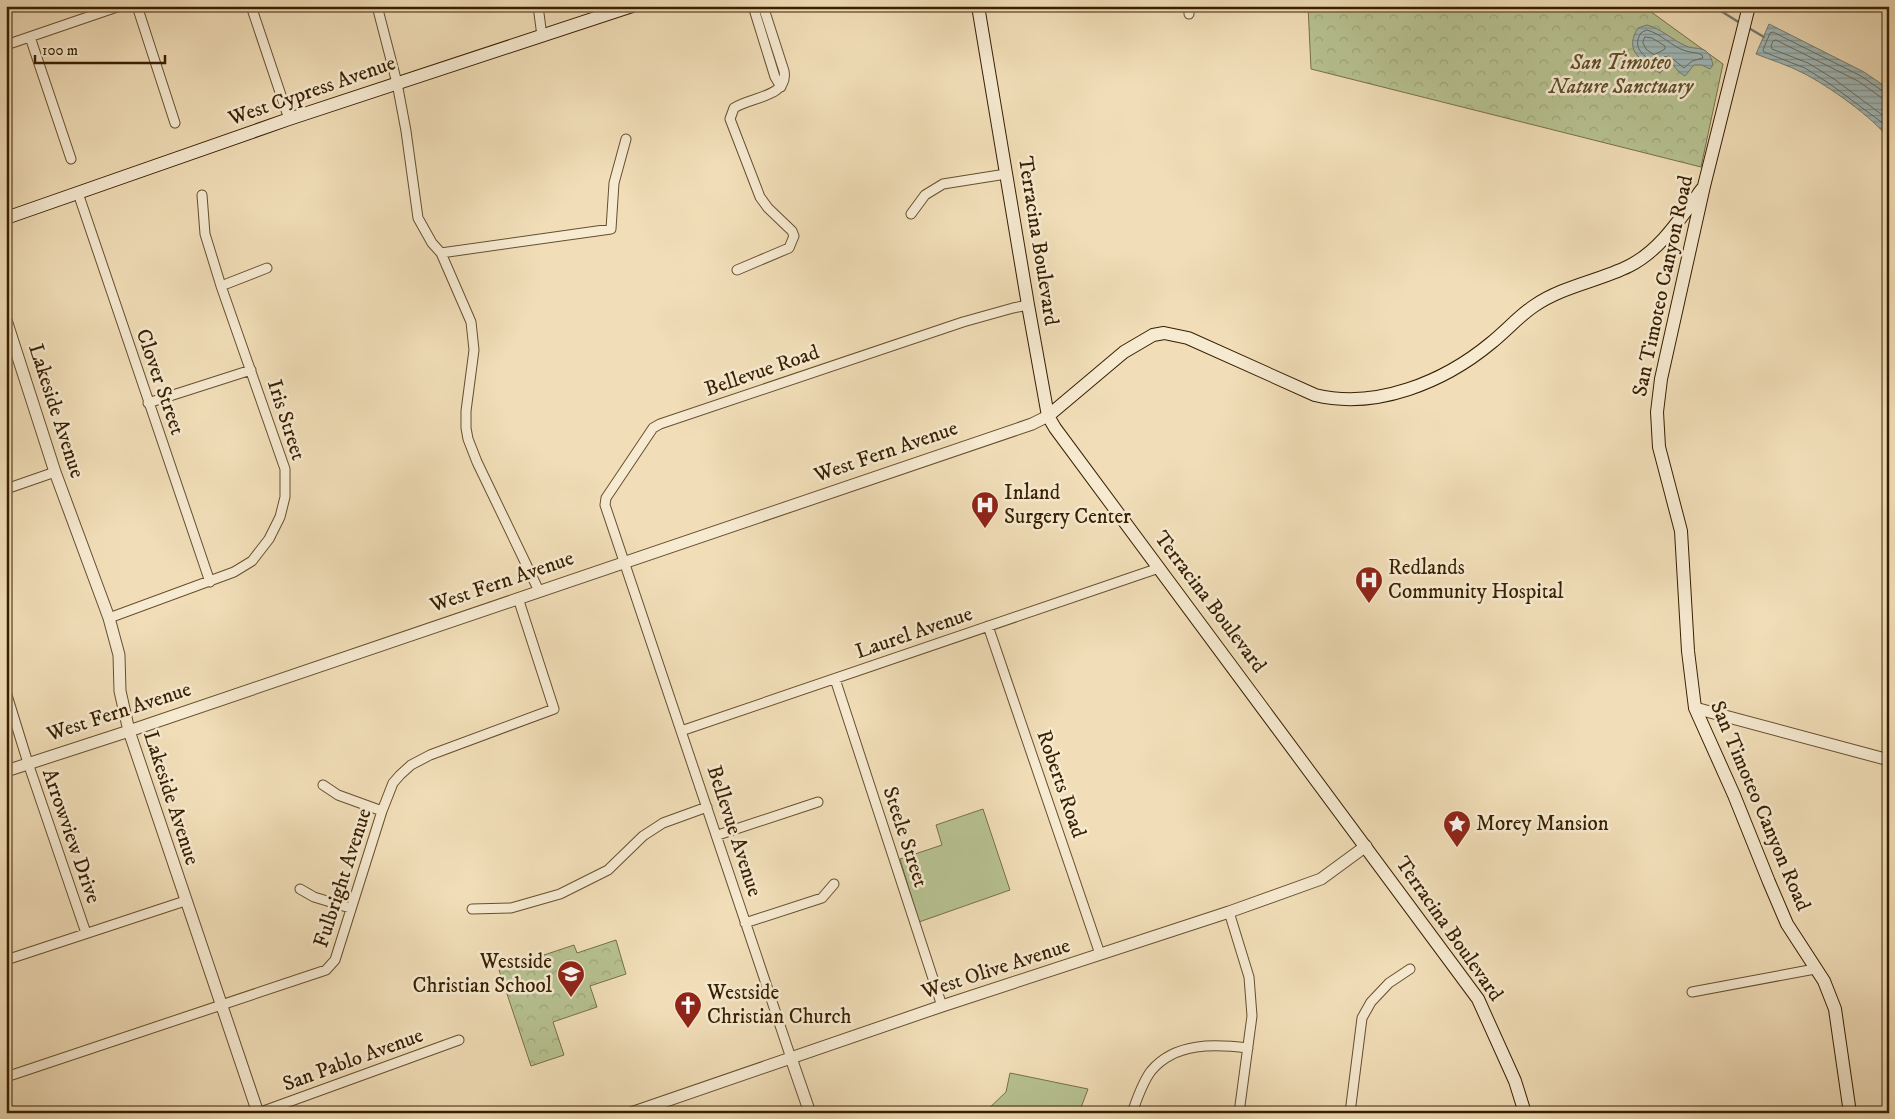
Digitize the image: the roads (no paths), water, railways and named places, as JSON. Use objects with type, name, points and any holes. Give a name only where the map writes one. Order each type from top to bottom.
[{"type":"main road","name":"West Cypress Avenue","points":[[6,218],[289,119],[632,6]]},
{"type":"main road","name":"Terracina Boulevard","points":[[978,6],[1048,416],[1478,999],[1515,1081],[1524,1113]]},
{"type":"main road","name":"San Timoteo Canyon Road","points":[[1749,6],[1704,186],[1661,379],[1657,412],[1659,447],[1681,531],[1688,651],[1695,708],[1788,924],[1824,981],[1835,1009],[1850,1113]]},
{"type":"main road","name":"West Fern Avenue","points":[[1048,416],[1124,352],[1146,339],[1164,333],[1188,338],[1315,395],[1332,399],[1367,399],[1415,386],[1467,362],[1534,305],[1557,294],[1630,266],[1653,249],[1667,235],[1704,186]]},
{"type":"street","points":[[6,45],[120,6]]},
{"type":"street","points":[[137,6],[176,123]]},
{"type":"street","points":[[251,6],[289,119]]},
{"type":"street","points":[[377,6],[398,83],[418,218],[432,243],[441,253],[471,322],[474,336],[466,411],[468,439],[477,462],[539,591]]},
{"type":"street","points":[[538,6],[542,36]]},
{"type":"street","points":[[754,6],[766,31]]},
{"type":"street","points":[[737,270],[789,248],[794,236],[792,231],[768,208],[760,197],[730,119],[734,108],[738,105],[776,91],[781,86],[775,77],[763,6]]},
{"type":"street","points":[[30,37],[70,159]]},
{"type":"street","points":[[441,253],[611,229],[614,183],[626,139]]},
{"type":"street","points":[[911,214],[925,195],[943,184],[1006,174]]},
{"type":"street","name":"Clover Street","points":[[78,193],[210,582]]},
{"type":"street","name":"Iris Street","points":[[109,618],[210,582],[252,562],[269,539],[280,517],[285,497],[285,470],[221,286],[205,234],[202,194]]},
{"type":"street","points":[[221,286],[267,268]]},
{"type":"street","name":"Bellevue Road","points":[[624,561],[605,505],[606,498],[652,428],[963,322],[1028,305]]},
{"type":"street","name":"Lakeside Avenue","points":[[6,320],[55,472],[109,618],[119,655],[120,691],[129,731],[258,1113]]},
{"type":"street","points":[[148,403],[250,370]]},
{"type":"street","name":"West Fern Avenue","points":[[6,771],[129,731],[624,561],[1032,424],[1048,416]]},
{"type":"street","points":[[6,489],[55,472]]},
{"type":"street","name":"Bellevue Avenue","points":[[624,561],[718,835],[745,923],[810,1113]]},
{"type":"street","name":"Laurel Avenue","points":[[681,731],[1159,568]]},
{"type":"street","name":"Fulbright Avenue","points":[[6,1077],[326,970],[331,966],[335,960],[350,908],[382,811],[393,784],[411,766],[430,755],[554,709],[518,598]]},
{"type":"street","name":"Roberts Road","points":[[988,626],[1100,954]]},
{"type":"street","name":"Steele Street","points":[[835,679],[942,1006]]},
{"type":"street","name":"Arrowview Drive","points":[[6,692],[86,933]]},
{"type":"street","points":[[1695,708],[1889,760]]},
{"type":"street","points":[[323,785],[338,795],[382,811]]},
{"type":"street","points":[[718,835],[818,802]]},
{"type":"street","points":[[472,909],[511,908],[560,894],[608,870],[643,836],[663,823],[707,807]]},
{"type":"street","name":"West Olive Avenue","points":[[631,1113],[659,1108],[791,1058],[942,1006],[1229,912],[1321,879],[1366,846]]},
{"type":"street","points":[[745,923],[822,898],[834,884]]},
{"type":"street","points":[[300,889],[314,897],[350,908]]},
{"type":"street","points":[[6,960],[185,901]]},
{"type":"street","points":[[1229,912],[1249,977],[1252,1016],[1239,1113]]},
{"type":"street","points":[[1350,1113],[1362,1018],[1371,1002],[1389,983],[1410,969]]},
{"type":"street","points":[[1692,992],[1815,969]]},
{"type":"street","name":"San Pablo Avenue","points":[[258,1113],[459,1040]]},
{"type":"street","points":[[1132,1113],[1141,1088],[1151,1071],[1178,1051],[1195,1047],[1222,1045],[1248,1048]]},
{"type":"water","points":[[1769,24],[1864,72],[1889,89],[1889,139],[1862,112],[1824,85],[1797,70],[1756,54]]},
{"type":"water","points":[[1647,25],[1686,46],[1706,51],[1711,57],[1713,65],[1710,69],[1702,65],[1694,65],[1685,76],[1669,60],[1660,73],[1641,59],[1634,49],[1634,36],[1638,28]]},
{"type":"waterway","points":[[1713,6],[1740,23]]},
{"type":"waterway","points":[[1747,27],[1764,37]]},
{"type":"place","name":"Inland Surgery Center","points":[[985,529]]},
{"type":"place","name":"Redlands Community Hospital","points":[[1369,604]]},
{"type":"place","name":"Morey Mansion","points":[[1457,848]]},
{"type":"place","name":"Westside Christian School","points":[[571,998]]},
{"type":"place","name":"Westside Christian Church","points":[[688,1029]]},
{"type":"park label","name":"San Timoteo Nature Sanctuary","points":[[1621,75]]}]
